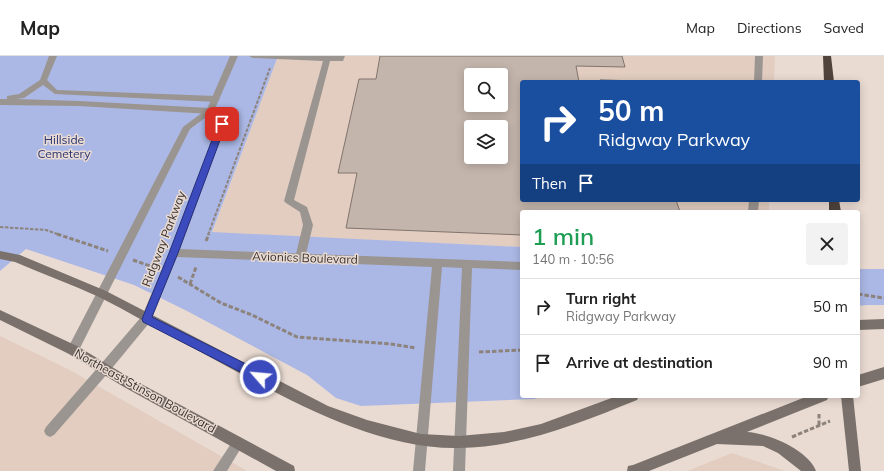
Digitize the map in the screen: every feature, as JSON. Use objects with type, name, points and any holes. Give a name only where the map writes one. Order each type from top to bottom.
[{"type":"highway","points":[[827,56],[829,80]]},
{"type":"main road","points":[[0,255],[16,258],[102,294],[146,319],[325,411],[368,426],[421,440],[459,442],[504,438],[541,430],[628,398]]},
{"type":"main road","name":"Northeast Stinson Boulevard","points":[[0,315],[73,350],[104,369],[289,471]]},
{"type":"main road","points":[[860,325],[884,324]]},
{"type":"main road","points":[[860,381],[884,373]]},
{"type":"main road","points":[[633,471],[818,398]]},
{"type":"main road","points":[[847,398],[855,471]]},
{"type":"main road","points":[[714,438],[762,440],[790,454],[810,471]]},
{"type":"street","points":[[0,101],[21,96],[43,81],[53,56]]},
{"type":"street","name":"Ridgway Parkway","points":[[73,350],[187,127],[210,111],[234,56]]},
{"type":"street","points":[[253,56],[327,59],[340,59],[341,56]]},
{"type":"street","points":[[758,80],[759,56]]},
{"type":"street","points":[[300,258],[308,225],[304,210],[289,201],[327,59]]},
{"type":"street","points":[[43,81],[55,92],[216,99]]},
{"type":"street","points":[[0,101],[48,101],[135,108],[210,111]]},
{"type":"street","name":"Ridgway Parkway","points":[[50,431],[146,319],[174,253],[222,124],[210,111]]},
{"type":"street","name":"Avionics Boulevard","points":[[174,253],[520,266]]},
{"type":"street","points":[[419,471],[437,264]]},
{"type":"street","points":[[460,471],[459,442],[466,265]]},
{"type":"street","points":[[220,471],[238,443]]},
{"type":"path","points":[[208,236],[274,57]]},
{"type":"path","points":[[0,226],[46,230],[107,250]]},
{"type":"path","points":[[133,260],[154,267]]},
{"type":"path","points":[[190,284],[197,265]]},
{"type":"path","points":[[177,277],[221,302],[297,337],[391,344],[418,348]]},
{"type":"path","points":[[860,294],[884,298]]},
{"type":"path","points":[[474,353],[520,350]]},
{"type":"path","points":[[819,414],[819,425]]},
{"type":"path","points":[[785,439],[830,421]]},
{"type":"shaded area","points":[[278,56],[775,56],[774,80],[520,80],[520,202],[769,202],[769,210],[520,210],[520,247],[212,233]]},
{"type":"shaded area","points":[[0,336],[68,369],[247,471],[0,471]]},
{"type":"shaded area","points":[[732,453],[785,471],[687,471]]},
{"type":"green space","name":"Hillside Cemetery","points":[[0,56],[278,56],[212,232],[520,247],[520,398],[538,398],[361,406],[336,398],[307,375],[187,311],[134,285],[26,249],[0,271]]},
{"type":"green space","points":[[860,269],[884,269],[884,305],[860,306]]},
{"type":"building","points":[[380,56],[622,56],[625,67],[576,66],[579,80],[520,80],[520,202],[677,202],[679,210],[520,210],[520,235],[346,228],[357,173],[338,173],[359,79],[376,79]]},
{"type":"route","points":[[222,124],[174,253],[146,319],[260,377]]}]
